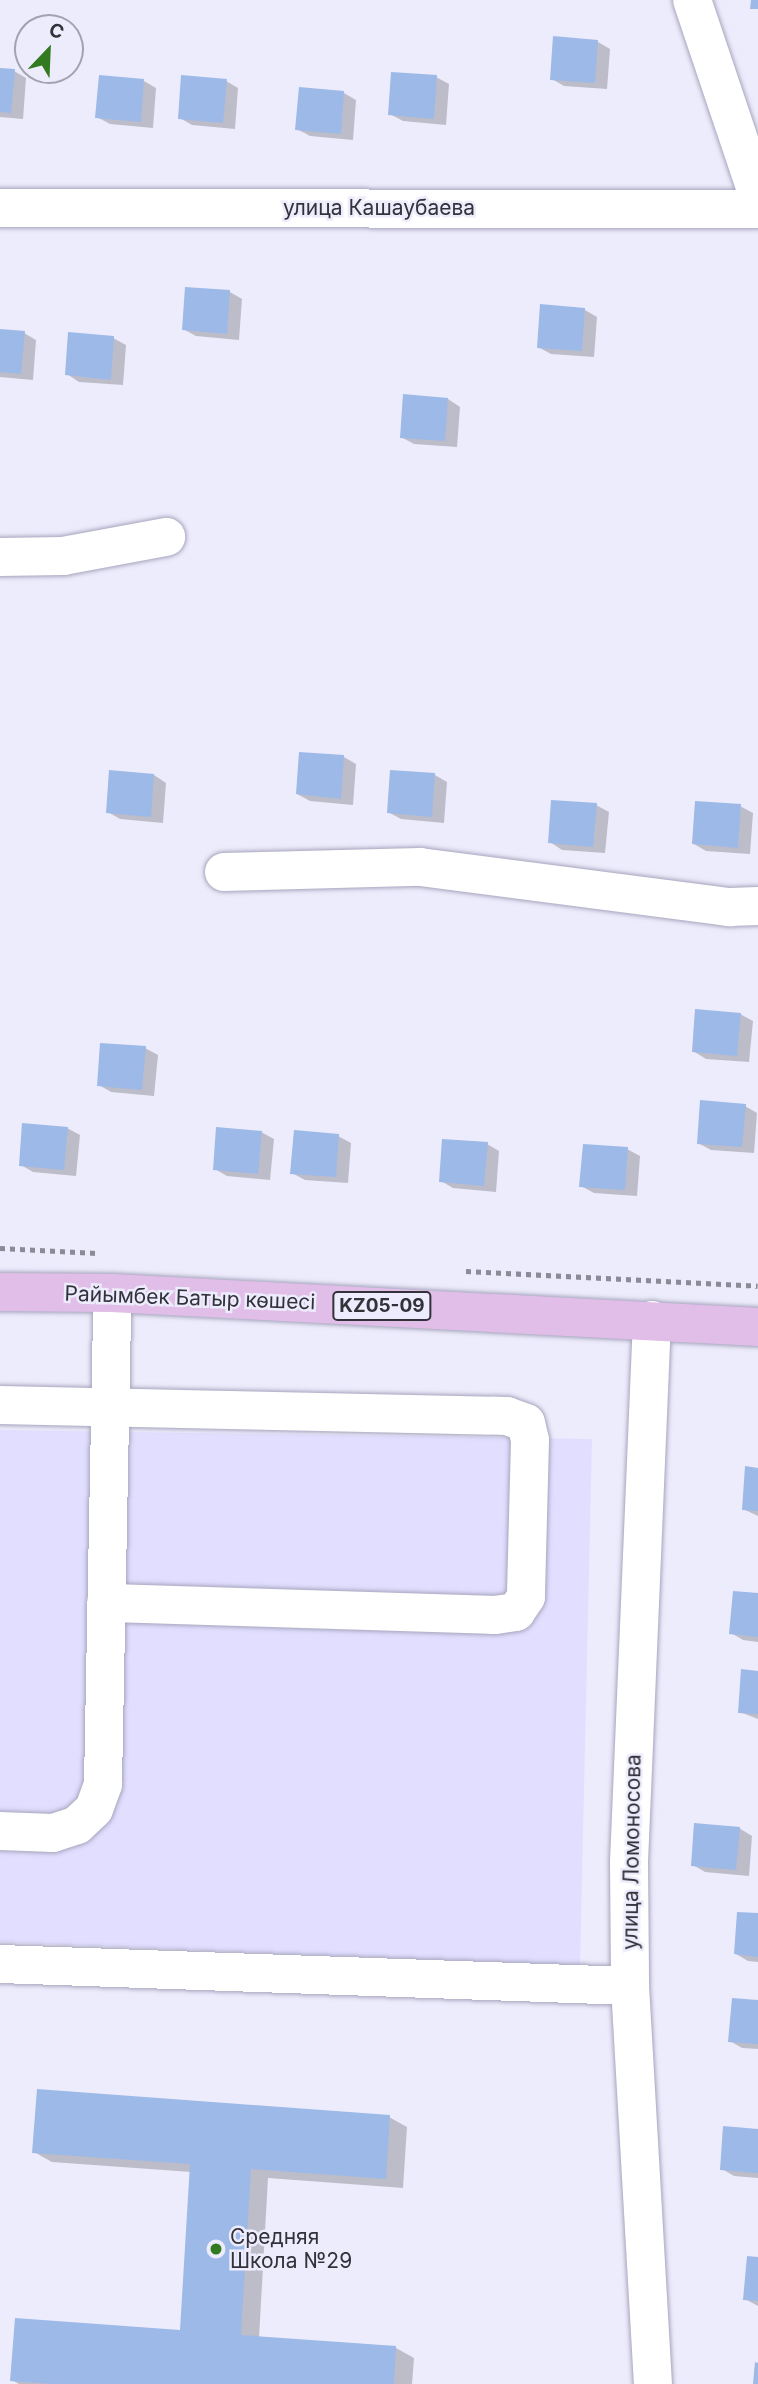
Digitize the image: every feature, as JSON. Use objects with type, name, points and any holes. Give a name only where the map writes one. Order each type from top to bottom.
[{"type":"main road","name":"Райымбек Батыр көшесі","points":[[0,1292],[112,1293],[758,1327]]},
{"type":"street","points":[[692,0],[758,196]]},
{"type":"street","name":"улица Кашаубаева","points":[[0,208],[758,209]]},
{"type":"street","points":[[0,557],[62,556],[166,537]]},
{"type":"street","points":[[225,872],[420,867],[730,907],[758,906]]},
{"type":"street","points":[[0,1831],[53,1833],[77,1825],[94,1810],[103,1784],[112,1293]]},
{"type":"street","name":"улица Ломоносова","points":[[652,1320],[629,1862],[630,1986],[653,2384]]},
{"type":"street","points":[[0,1405],[508,1416],[526,1423],[530,1440],[526,1598],[516,1612],[494,1615],[106,1602]]},
{"type":"street","points":[[0,1964],[630,1986]]},
{"type":"shaded area","points":[[0,1430],[592,1439],[580,1966],[0,1942]]},
{"type":"building","points":[[751,0],[758,0],[758,9],[750,9]]},
{"type":"building","points":[[553,36],[598,40],[595,83],[550,80]]},
{"type":"building","points":[[0,68],[14,69],[11,113],[0,112]]},
{"type":"building","points":[[391,72],[437,75],[434,119],[388,115]]},
{"type":"building","points":[[99,75],[144,79],[141,122],[95,118]]},
{"type":"building","points":[[181,75],[227,79],[223,123],[178,119]]},
{"type":"building","points":[[299,87],[344,91],[341,134],[295,130]]},
{"type":"building","points":[[185,287],[230,290],[227,334],[182,330]]},
{"type":"building","points":[[540,304],[585,308],[582,351],[537,348]]},
{"type":"building","points":[[0,329],[25,331],[21,374],[0,372]]},
{"type":"building","points":[[68,332],[114,336],[111,380],[65,375]]},
{"type":"building","points":[[403,394],[448,398],[445,441],[400,438]]},
{"type":"building","points":[[299,752],[344,755],[341,799],[296,794]]},
{"type":"building","points":[[109,770],[154,774],[151,817],[106,813]]},
{"type":"building","points":[[390,770],[435,773],[432,817],[387,813]]},
{"type":"building","points":[[551,800],[597,803],[593,847],[548,843]]},
{"type":"building","points":[[695,801],[741,804],[738,848],[692,844]]},
{"type":"building","points":[[695,1009],[741,1013],[737,1056],[692,1052]]},
{"type":"building","points":[[100,1043],[146,1046],[142,1090],[97,1086]]},
{"type":"building","points":[[700,1100],[746,1104],[742,1147],[697,1144]]},
{"type":"building","points":[[22,1123],[68,1127],[64,1170],[19,1166]]},
{"type":"building","points":[[216,1127],[262,1131],[258,1174],[213,1170]]},
{"type":"building","points":[[294,1130],[339,1134],[336,1177],[290,1174]]},
{"type":"building","points":[[442,1139],[488,1142],[484,1186],[439,1182]]},
{"type":"building","points":[[583,1144],[628,1147],[625,1190],[579,1187]]},
{"type":"building","points":[[745,1466],[758,1468],[758,1511],[742,1510]]},
{"type":"building","points":[[733,1591],[758,1593],[758,1637],[729,1634]]},
{"type":"building","points":[[741,1669],[758,1671],[758,1714],[738,1713]]},
{"type":"building","points":[[694,1823],[740,1827],[736,1870],[691,1866]]},
{"type":"building","points":[[737,1912],[758,1913],[758,1957],[734,1954]]},
{"type":"building","points":[[732,1998],[758,2000],[758,2044],[728,2042]]},
{"type":"building","name":"Средняя Школа №29","points":[[37,2089],[390,2115],[386,2179],[251,2169],[241,2335],[396,2346],[394,2384],[53,2384],[10,2381],[15,2318],[180,2330],[190,2164],[32,2153]]},
{"type":"building","points":[[723,2126],[758,2129],[758,2173],[720,2170]]},
{"type":"building","points":[[747,2256],[758,2257],[758,2301],[743,2300]]},
{"type":"building","points":[[755,2362],[758,2363],[758,2384],[753,2384]]},
{"type":"place","name":"Средняя Школа №29","points":[[216,2249]]}]
